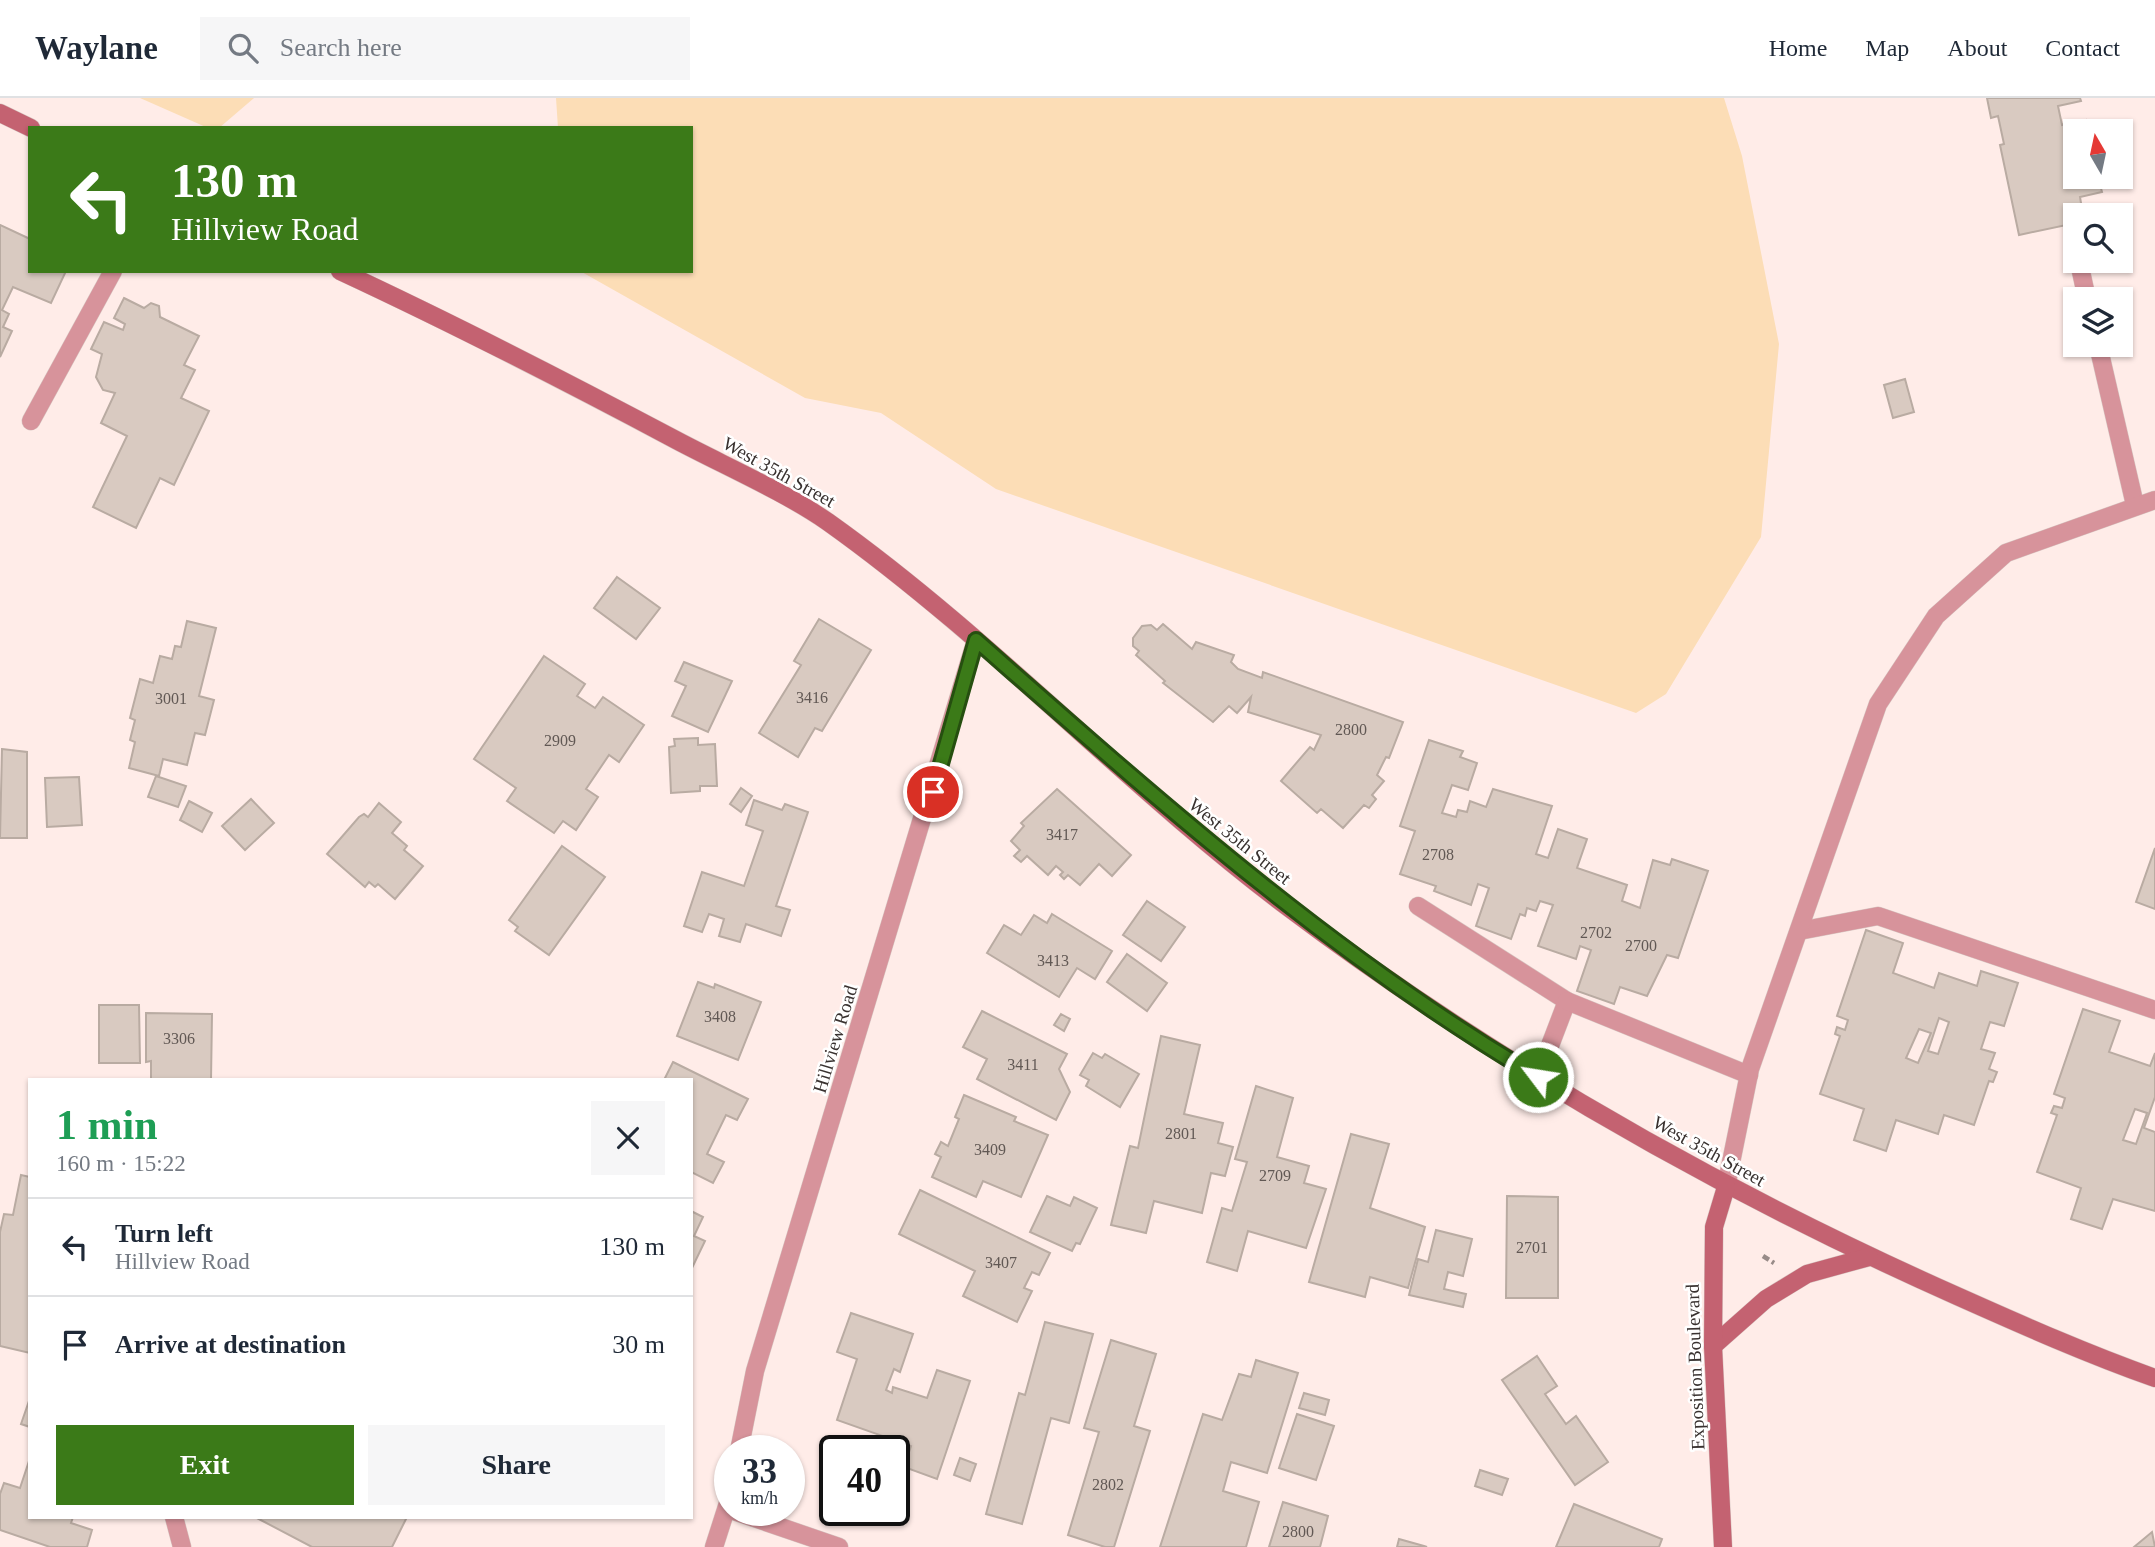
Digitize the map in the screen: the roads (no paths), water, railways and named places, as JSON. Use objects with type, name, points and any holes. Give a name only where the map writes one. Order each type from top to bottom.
[{"type":"street","points":[[0,113],[28,126]]},
{"type":"street","points":[[31,421],[112,273]]},
{"type":"street","name":"West 35th Street","points":[[344,273],[482,337],[824,519],[976,640],[1184,823],[1290,909],[1471,1037],[1726,1187],[1869,1257],[2102,1359],[2155,1378]]},
{"type":"street","points":[[2101,357],[2135,505]]},
{"type":"street","points":[[1726,1187],[1749,1075],[1878,705],[1936,616],[2006,553],[2155,500]]},
{"type":"street","name":"Hillview Road","points":[[742,1435],[755,1371],[976,640]]},
{"type":"street","points":[[1418,906],[1567,1001],[1749,1075]]},
{"type":"street","points":[[1799,931],[1878,916],[2155,1010]]},
{"type":"street","points":[[1538,1077],[1567,1001]]},
{"type":"street","name":"Exposition Boulevard","points":[[1723,1547],[1713,1346],[1714,1227],[1726,1187]]},
{"type":"street","points":[[1713,1346],[1766,1299],[1807,1274],[1869,1257]]},
{"type":"street","points":[[175,1519],[182,1547]]},
{"type":"street","points":[[714,1547],[722,1526]]},
{"type":"street","points":[[782,1526],[839,1547]]}]
